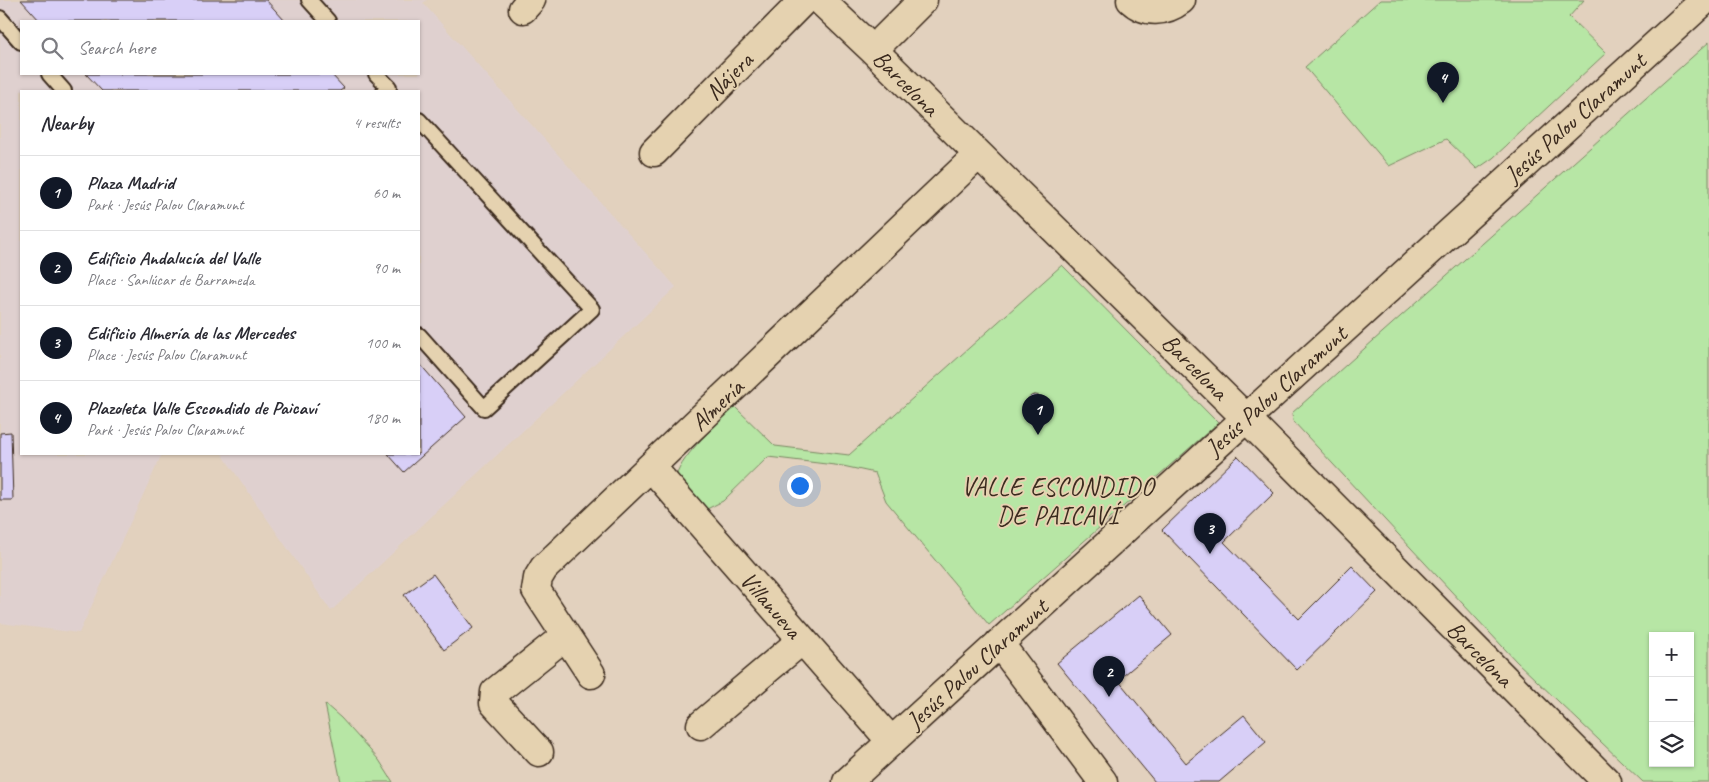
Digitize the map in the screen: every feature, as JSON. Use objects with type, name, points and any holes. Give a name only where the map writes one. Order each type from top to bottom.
[{"type":"street","name":"Nájera","points":[[654,152],[804,0]]},
{"type":"street","name":"Barcelona","points":[[820,0],[1246,418],[1607,782]]},
{"type":"street","points":[[873,50],[923,0]]},
{"type":"street","points":[[1132,0],[1138,7],[1152,11],[1161,10],[1181,0]]},
{"type":"street","name":"Jesús Palou Claramunt","points":[[847,782],[1705,0]]},
{"type":"street","name":"Almería","points":[[591,674],[536,590],[538,578],[544,568],[652,468],[978,156]]},
{"type":"street","name":"Villanueva","points":[[652,468],[891,741]]},
{"type":"street","points":[[539,752],[494,703],[495,692],[565,636]]},
{"type":"street","points":[[701,725],[802,640]]},
{"type":"street","points":[[999,643],[1103,782]]},
{"type":"lane","points":[[309,0],[327,20]]},
{"type":"lane","points":[[0,18],[20,41]]},
{"type":"lane","points":[[50,75],[63,90]]},
{"type":"lane","points":[[377,75],[388,90]]},
{"type":"lane","points":[[420,121],[592,309],[484,408],[420,336]]},
{"type":"shaded area","points":[[0,0],[427,0],[423,3],[676,287],[331,611],[223,455],[420,455],[420,90],[20,90],[20,455],[162,455],[79,633],[0,623]]},
{"type":"green space","points":[[1380,0],[1584,0],[1569,17],[1606,53],[1493,158],[1477,169],[1446,139],[1389,166],[1305,67]]},
{"type":"green space","points":[[1709,42],[1709,782],[1643,782],[1516,661],[1293,421],[1292,413]]},
{"type":"green space","points":[[1062,265],[1218,423],[989,625],[886,501],[875,473],[843,466],[768,457],[723,501],[699,513],[676,477],[685,459],[693,449],[734,406],[775,446],[849,455]]},
{"type":"green space","points":[[325,704],[341,718],[379,760],[393,782],[341,782]]},
{"type":"building","points":[[21,0],[266,0],[284,20],[39,20]]},
{"type":"building","points":[[87,75],[332,75],[344,88],[341,90],[101,90]]},
{"type":"building","points":[[420,364],[466,417],[404,472],[389,455],[420,455]]},
{"type":"building","points":[[1035,395],[1041,397],[1043,403],[1041,409],[1035,411],[1029,409],[1027,403],[1029,397]]},
{"type":"building","points":[[11,432],[13,500],[0,500],[0,433]]},
{"type":"building","points":[[1238,456],[1274,493],[1224,542],[1299,619],[1352,566],[1377,592],[1297,670],[1162,530]]},
{"type":"building","points":[[433,574],[473,628],[444,650],[404,595]]},
{"type":"building","points":[[1139,595],[1172,635],[1118,680],[1186,763],[1244,715],[1266,742],[1219,782],[1155,782],[1057,663]]},
{"type":"place","name":"Plazoleta Valle Escondido de Paicaví","points":[[1443,103]]},
{"type":"place","name":"Plaza Madrid","points":[[1038,435]]},
{"type":"place","name":"Edificio Almería de las Mercedes","points":[[1210,554]]},
{"type":"place","name":"Edificio Andalucía del Valle","points":[[1109,697]]},
{"type":"district","name":"VALLE ESCONDIDO DE PAICAVÍ","points":[[1058,502]]}]
